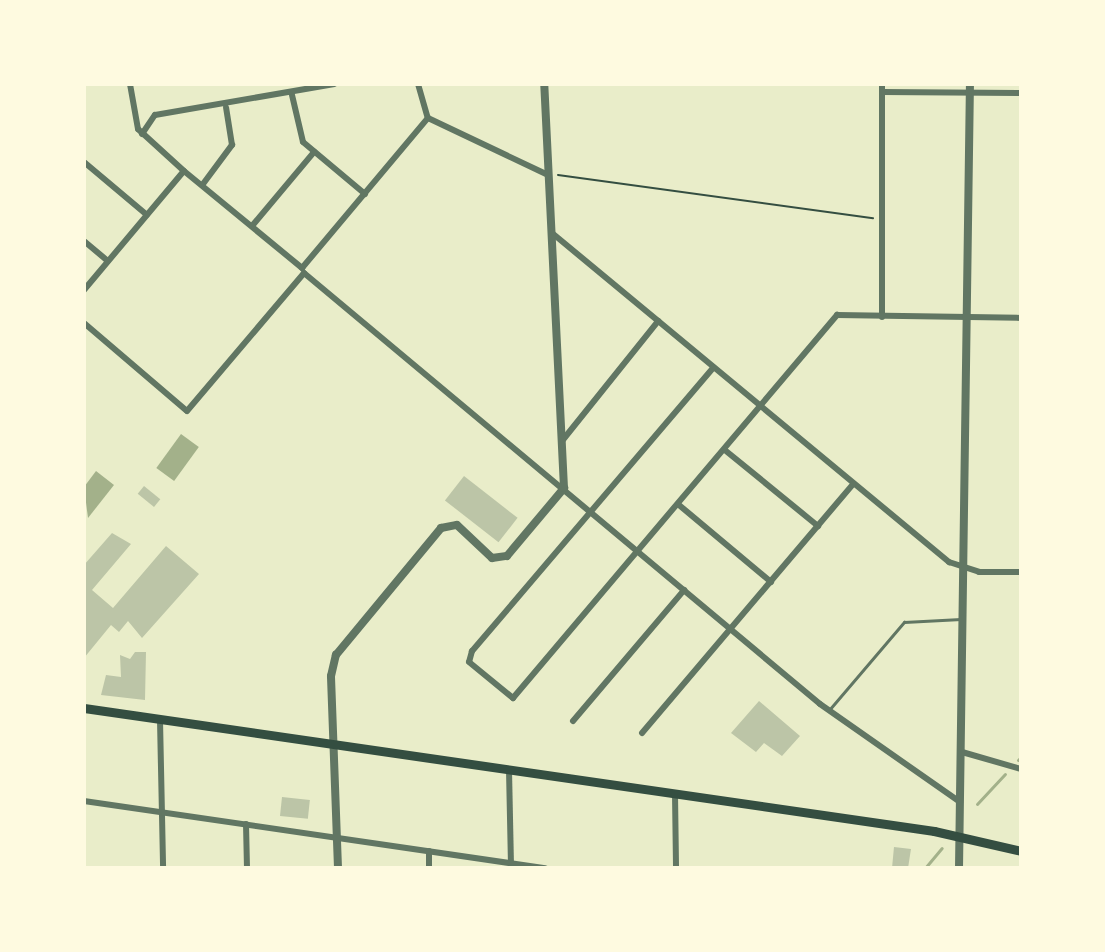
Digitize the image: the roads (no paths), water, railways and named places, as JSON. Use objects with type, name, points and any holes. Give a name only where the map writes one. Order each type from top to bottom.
[{"type":"main road","points":[[84,708],[960,836],[1021,851]]},
{"type":"street","points":[[130,84],[132,114],[142,134],[184,171],[203,184],[303,271],[828,711],[960,802]]},
{"type":"street","points":[[142,134],[155,115],[292,95],[334,84]]},
{"type":"street","points":[[418,84],[429,118],[548,175]]},
{"type":"street","points":[[338,868],[337,745],[331,676],[336,654],[441,528],[457,525],[492,558],[507,556],[564,488],[544,84]]},
{"type":"street","points":[[882,84],[882,316]]},
{"type":"street","points":[[882,92],[970,88],[1021,93]]},
{"type":"street","points":[[959,868],[970,88]]},
{"type":"street","points":[[292,95],[300,137],[314,152],[365,194]]},
{"type":"street","points":[[203,184],[232,146],[226,106]]},
{"type":"street","points":[[84,323],[187,411],[429,118]]},
{"type":"street","points":[[252,226],[314,152]]},
{"type":"street","points":[[84,162],[147,215]]},
{"type":"street","points":[[84,290],[184,171]]},
{"type":"street","points":[[552,233],[949,562],[963,568],[1021,572]]},
{"type":"street","points":[[84,241],[108,261]]},
{"type":"street","points":[[713,368],[472,651],[469,662],[513,698],[726,451],[759,406],[837,315],[1021,318]]},
{"type":"street","points":[[562,441],[658,321]]},
{"type":"street","points":[[726,451],[818,526]]},
{"type":"street","points":[[642,733],[853,484]]},
{"type":"street","points":[[679,505],[771,582]]},
{"type":"street","points":[[573,721],[684,590]]},
{"type":"street","points":[[160,720],[163,868]]},
{"type":"street","points":[[962,752],[1021,769]]},
{"type":"street","points":[[509,770],[511,863]]},
{"type":"street","points":[[675,794],[676,868]]},
{"type":"street","points":[[84,801],[545,868]]},
{"type":"street","points":[[246,825],[247,868]]},
{"type":"street","points":[[429,851],[429,868]]},
{"type":"lane","points":[[828,711],[904,622],[963,619]]},
{"type":"waterway","points":[[1018,760],[1021,757]]},
{"type":"waterway","points":[[977,804],[1005,774]]},
{"type":"waterway","points":[[925,868],[942,848]]}]
